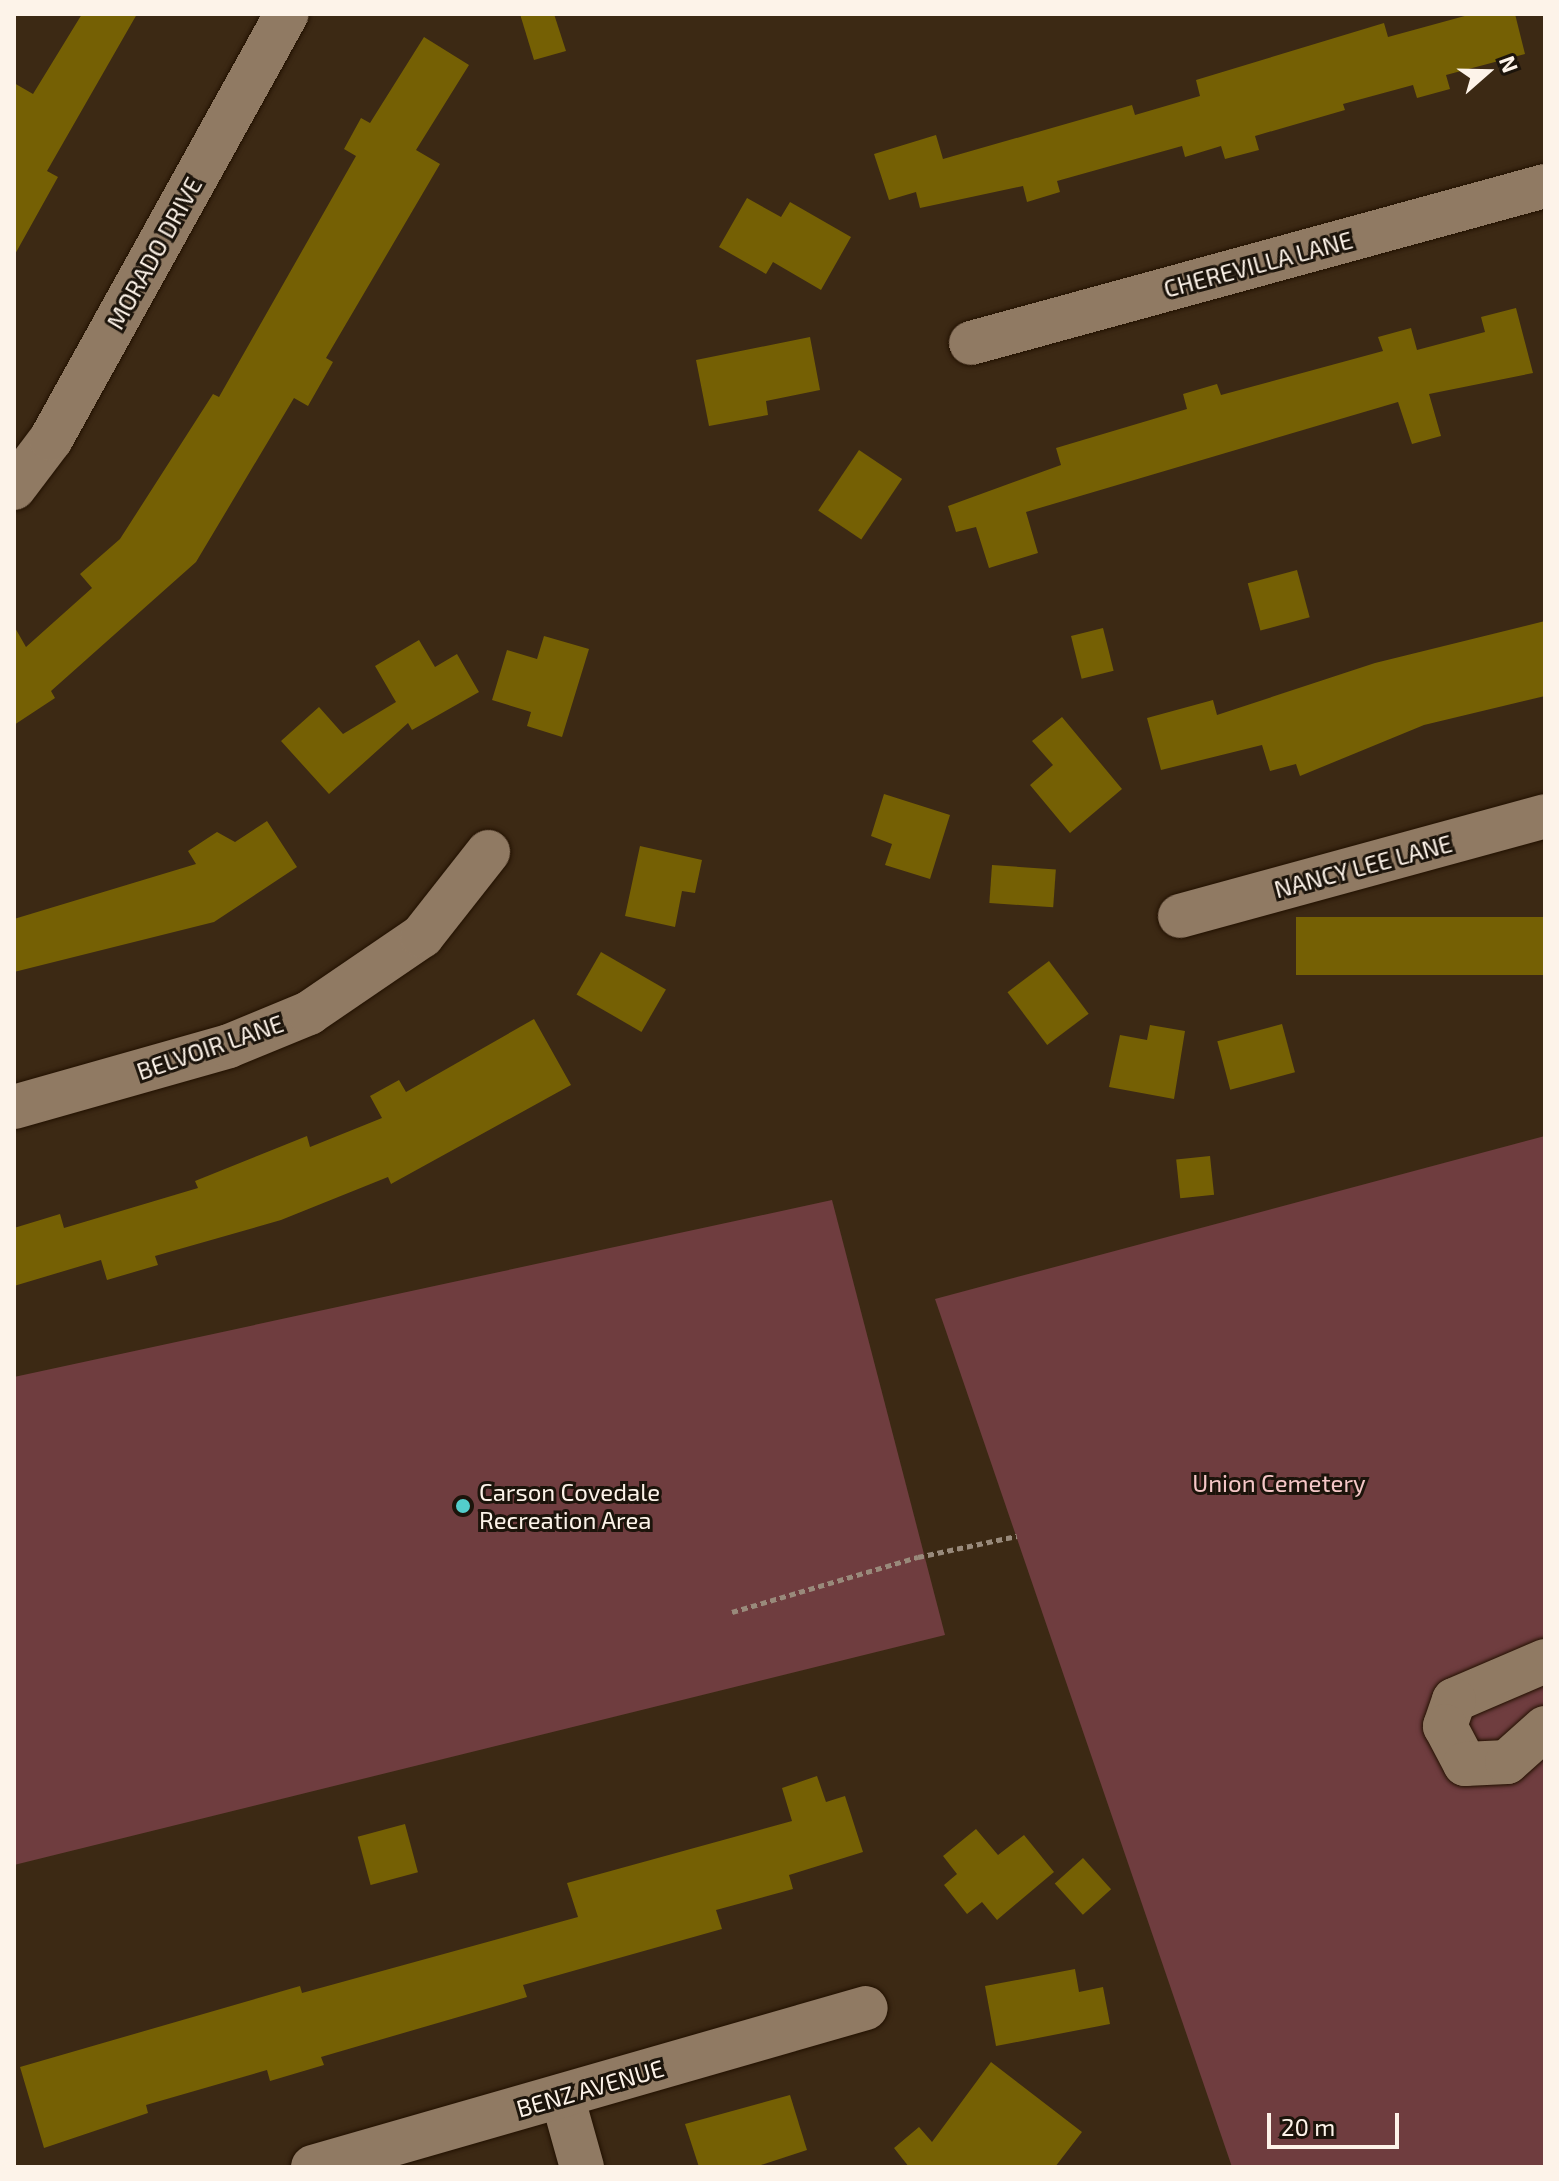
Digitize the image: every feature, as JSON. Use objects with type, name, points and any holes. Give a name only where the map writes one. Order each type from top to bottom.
[{"type":"street","name":"MORADO DRIVE","points":[[14,488],[51,439],[287,14]]},
{"type":"street","name":"CHEREVILLA LANE","points":[[971,343],[1545,186]]},
{"type":"street","name":"NANCY LEE LANE","points":[[1180,916],[1545,816]]},
{"type":"street","name":"BELVOIR LANE","points":[[14,1107],[229,1046],[309,1013],[422,936],[488,852]]},
{"type":"street","points":[[1545,1661],[1454,1700],[1445,1726],[1465,1764],[1507,1762],[1545,1728]]},
{"type":"street","name":"BENZ AVENUE","points":[[313,2167],[866,2008]]},
{"type":"street","points":[[562,2096],[582,2167]]},
{"type":"path","points":[[732,1612],[918,1557],[1017,1536]]},
{"type":"green space","name":"Union Cemetery","points":[[1545,1136],[1545,2167],[1232,2167],[935,1299]]},
{"type":"green space","name":"Carson Covedale Recreation Area","points":[[832,1200],[945,1635],[14,1865],[14,1377]]},
{"type":"building","points":[[82,14],[137,14],[47,171],[58,177],[14,256],[14,83],[33,94]]},
{"type":"building","points":[[520,14],[554,14],[566,51],[534,60]]},
{"type":"building","points":[[1472,14],[1515,14],[1525,54],[1446,75],[1450,89],[1417,98],[1413,85],[1343,104],[1345,110],[1255,136],[1259,150],[1225,159],[1221,146],[1185,157],[1182,146],[1057,181],[1060,192],[1027,202],[1023,186],[920,208],[916,192],[889,200],[874,154],[936,135],[943,159],[1132,105],[1135,115],[1200,96],[1196,80],[1384,23],[1388,37]]},
{"type":"building","points":[[424,37],[469,65],[416,150],[440,164],[326,358],[333,362],[308,406],[294,398],[196,562],[51,691],[55,698],[14,725],[14,626],[26,647],[92,588],[80,574],[120,539],[213,394],[219,397],[356,156],[344,149],[361,118],[370,123]]},
{"type":"building","points":[[747,198],[781,217],[790,202],[851,237],[821,290],[773,262],[766,274],[719,247]]},
{"type":"building","points":[[1516,308],[1533,373],[1429,394],[1441,436],[1412,444],[1398,402],[1026,512],[1038,553],[989,568],[976,527],[956,532],[948,506],[1061,465],[1056,448],[1187,409],[1183,394],[1217,384],[1221,395],[1383,351],[1378,337],[1411,328],[1417,350],[1485,332],[1481,317]]},
{"type":"building","points":[[810,337],[820,390],[766,401],[768,415],[709,426],[696,360]]},
{"type":"building","points":[[859,450],[902,479],[861,540],[818,511]]},
{"type":"building","points":[[1297,570],[1310,617],[1260,631],[1248,583]]},
{"type":"building","points":[[1545,621],[1545,696],[1424,725],[1300,776],[1296,764],[1270,771],[1262,745],[1161,770],[1147,718],[1213,700],[1217,715],[1375,663]]},
{"type":"building","points":[[1103,628],[1114,671],[1082,679],[1071,636]]},
{"type":"building","points":[[544,636],[589,649],[562,737],[527,726],[531,712],[492,700],[507,650],[537,659]]},
{"type":"building","points":[[419,640],[435,667],[457,654],[479,692],[412,730],[408,723],[329,794],[281,741],[319,707],[343,734],[396,702],[375,666]]},
{"type":"building","points":[[1062,717],[1122,789],[1070,833],[1030,785],[1053,765],[1032,741]]},
{"type":"building","points":[[884,794],[950,815],[930,879],[885,865],[892,844],[871,836]]},
{"type":"building","points":[[267,821],[297,867],[214,922],[14,972],[14,919],[196,864],[188,851],[217,832],[235,842]]},
{"type":"building","points":[[640,846],[702,860],[695,893],[682,891],[675,927],[625,916]]},
{"type":"building","points":[[992,865],[1056,869],[1053,907],[989,903]]},
{"type":"building","points":[[1296,917],[1545,917],[1545,975],[1296,975]]},
{"type":"building","points":[[601,952],[666,989],[641,1032],[576,994]]},
{"type":"building","points":[[1049,961],[1089,1014],[1047,1045],[1007,992]]},
{"type":"building","points":[[534,1019],[571,1085],[391,1184],[388,1177],[281,1220],[155,1256],[158,1265],[107,1280],[101,1260],[14,1286],[14,1228],[60,1214],[64,1228],[198,1188],[195,1181],[307,1136],[310,1147],[382,1118],[370,1096],[399,1080],[406,1092]]},
{"type":"building","points":[[1282,1024],[1295,1072],[1230,1090],[1217,1041]]},
{"type":"building","points":[[1150,1025],[1185,1031],[1174,1099],[1109,1087],[1120,1035],[1147,1040]]},
{"type":"building","points":[[1210,1156],[1214,1195],[1180,1198],[1176,1160]]},
{"type":"building","points":[[817,1776],[826,1802],[845,1796],[863,1852],[789,1875],[793,1889],[716,1910],[722,1929],[523,1985],[527,1997],[321,2057],[324,2065],[270,2081],[267,2070],[146,2105],[148,2113],[44,2148],[20,2067],[300,1986],[302,1993],[578,1917],[567,1883],[792,1821],[782,1788]]},
{"type":"building","points":[[405,1824],[418,1872],[371,1885],[358,1837]]},
{"type":"building","points":[[976,1829],[998,1855],[1024,1835],[1054,1872],[997,1920],[982,1902],[967,1914],[944,1885],[957,1874],[943,1856]]},
{"type":"building","points":[[1083,1858],[1111,1889],[1083,1915],[1055,1883]]},
{"type":"building","points":[[1075,1969],[1079,1992],[1103,1987],[1110,2024],[996,2046],[985,1986]]},
{"type":"building","points":[[991,2062],[1082,2132],[1055,2167],[909,2167],[894,2148],[919,2127],[932,2142]]},
{"type":"building","points":[[790,2095],[807,2150],[755,2167],[699,2167],[685,2124]]},
{"type":"place","name":"Carson Covedale Recreation Area","points":[[463,1506]]}]
